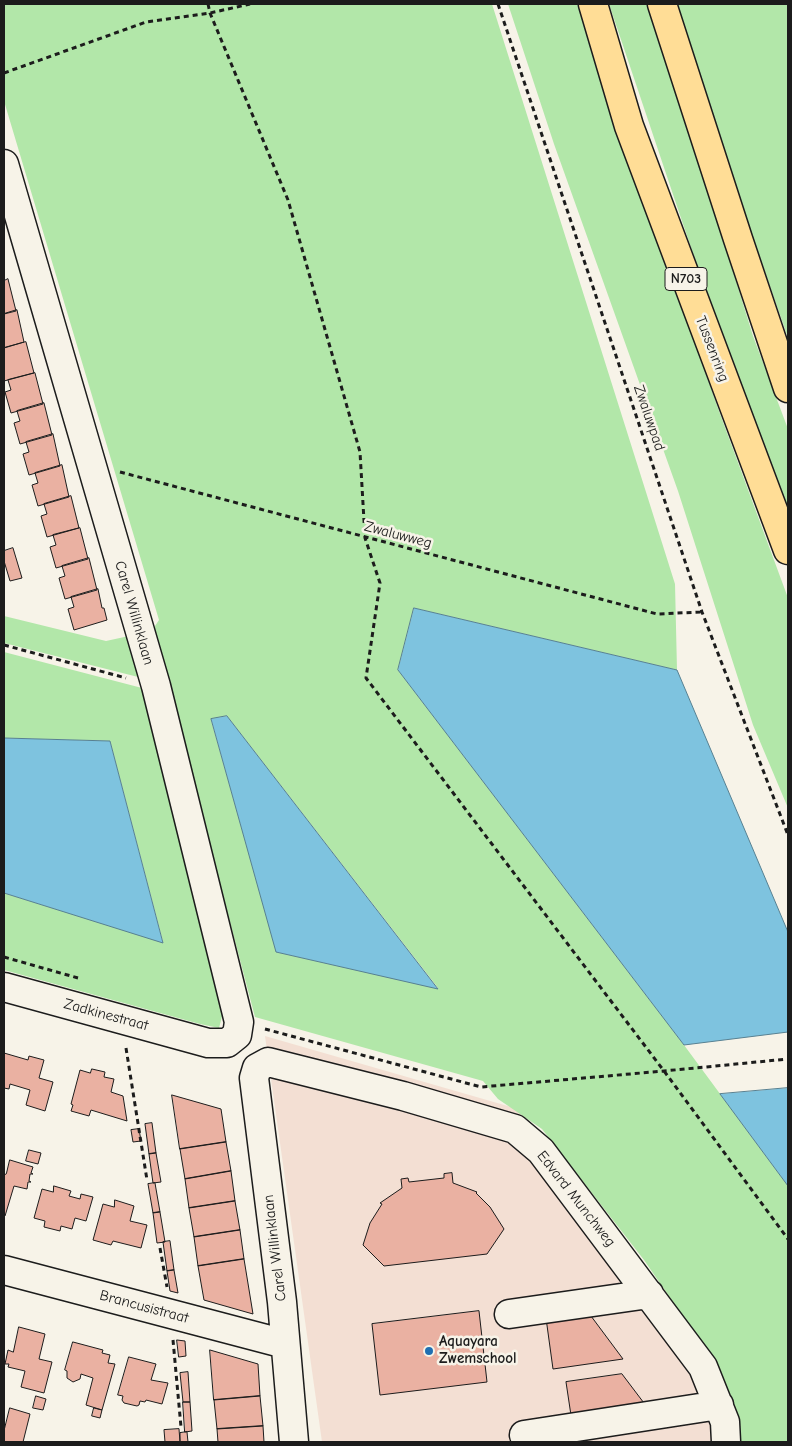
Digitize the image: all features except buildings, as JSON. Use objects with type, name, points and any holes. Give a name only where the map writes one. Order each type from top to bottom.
[{"type":"highway","name":"Tussenring","points":[[593,4],[629,126],[788,550]]},
{"type":"highway","points":[[662,4],[788,388]]},
{"type":"street","name":"Carel Willinklaan","points":[[4,164],[156,686],[239,1022]]},
{"type":"street","name":"Zadkinestraat","points":[[4,987],[208,1043],[227,1043],[237,1035],[239,1022]]},
{"type":"street","name":"Carel Willinklaan","points":[[268,1062],[257,1068],[254,1078],[282,1302],[294,1442]]},
{"type":"street","name":"Edvard Munchweg","points":[[268,1062],[403,1096],[515,1130],[541,1151],[703,1367],[723,1423]]},
{"type":"street","name":"Brancusistraat","points":[[4,1270],[285,1344]]},
{"type":"street","points":[[509,1314],[649,1294]]},
{"type":"street","points":[[524,1435],[723,1423]]},
{"type":"street","points":[[584,1442],[723,1423]]},
{"type":"path","points":[[208,4],[210,13],[288,200],[360,452],[365,538],[380,583],[366,678],[664,1071],[788,1239]]},
{"type":"path","points":[[4,73],[146,22],[210,13],[250,4]]},
{"type":"path","name":"Zwaluwpad","points":[[498,4],[702,612],[788,835]]},
{"type":"path","name":"Zwaluwweg","points":[[90,464],[657,614],[702,612]]},
{"type":"path","points":[[4,646],[156,686]]},
{"type":"path","points":[[4,957],[79,978]]},
{"type":"path","points":[[122,1020],[147,1180]]},
{"type":"path","points":[[239,1022],[481,1087],[788,1059]]},
{"type":"shaded area","points":[[265,1036],[518,1109],[788,1442],[322,1442]]},
{"type":"green space","points":[[4,4],[492,4],[675,584],[677,670],[414,608],[398,670],[684,1045],[788,1186],[788,1442],[738,1442],[736,1413],[706,1350],[644,1260],[542,1129],[498,1099],[483,1081],[255,1017],[153,629],[159,620],[4,101]],"holes":[[[227,716],[438,988],[277,952],[211,720]]]},
{"type":"green space","points":[[508,4],[583,4],[642,193],[788,598],[788,808],[753,725],[678,491],[554,144]]},
{"type":"green space","points":[[609,4],[647,4],[686,119],[753,336],[788,429],[788,515],[718,325]]},
{"type":"green space","points":[[676,4],[788,4],[788,338],[748,223]]},
{"type":"green space","points":[[4,616],[106,641],[129,636],[142,678],[4,643]]},
{"type":"green space","points":[[4,652],[142,688],[213,956],[224,1009],[219,1028],[4,970],[4,893],[163,942],[110,741],[4,738]]},
{"type":"water","points":[[414,608],[677,670],[788,932],[788,1032],[684,1045],[398,670]]},
{"type":"water","points":[[227,716],[438,989],[276,952],[211,719]]},
{"type":"water","points":[[4,738],[110,741],[163,943],[4,893]]},
{"type":"water","points":[[788,1088],[788,1186],[720,1094]]},
{"type":"place","name":"Aquayara Zwemschool","points":[[429,1351]]}]
